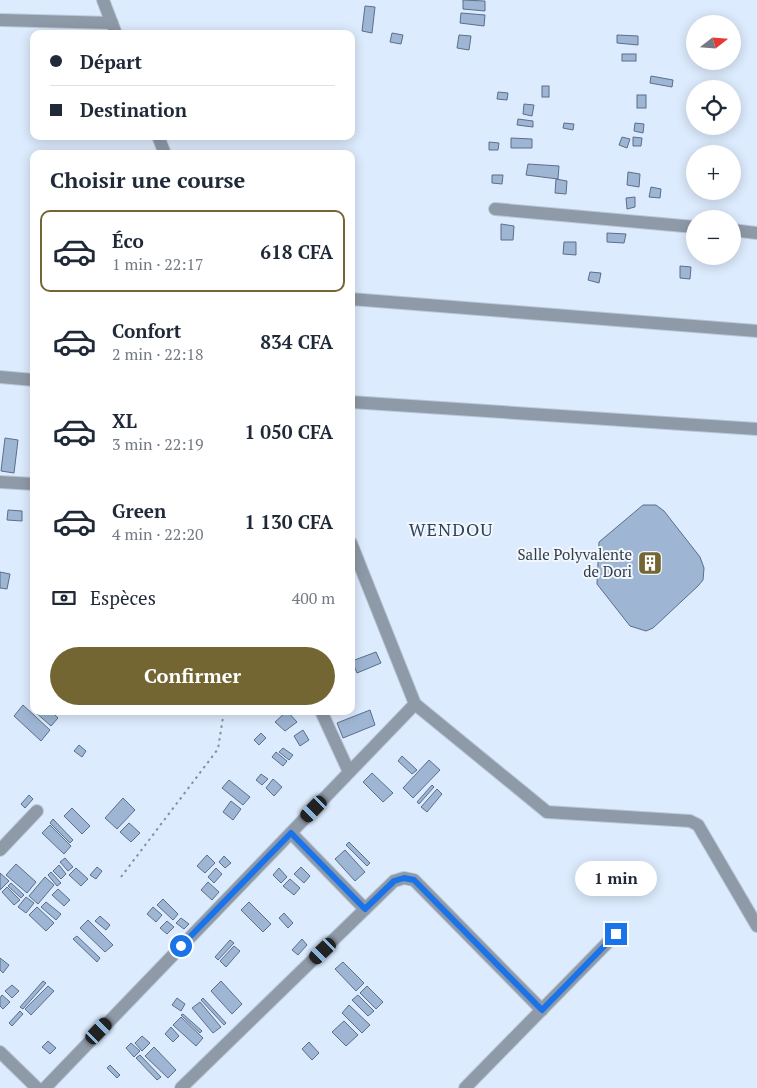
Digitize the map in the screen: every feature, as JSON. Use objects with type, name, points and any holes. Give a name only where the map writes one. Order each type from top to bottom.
[{"type":"street","points":[[0,20],[114,28],[103,0]]},
{"type":"street","points":[[495,209],[686,226]]},
{"type":"street","points":[[741,231],[757,233]]},
{"type":"street","points":[[355,299],[757,331]]},
{"type":"street","points":[[0,377],[30,380]]},
{"type":"street","points":[[355,402],[757,425]]},
{"type":"street","points":[[0,482],[30,484]]},
{"type":"street","points":[[355,554],[415,704],[547,812],[690,821],[698,825],[757,926]]},
{"type":"street","points":[[44,1088],[415,704]]},
{"type":"street","points":[[323,715],[349,772]]},
{"type":"street","points":[[0,850],[37,811]]},
{"type":"street","points":[[291,833],[365,909]]},
{"type":"street","points":[[181,1088],[394,881],[404,878],[414,880],[542,1010]]},
{"type":"street","points":[[465,1088],[616,934]]},
{"type":"street","points":[[0,1052],[38,1088]]},
{"type":"path","points":[[121,877],[218,749],[223,715]]},
{"type":"building","points":[[463,0],[485,1],[485,11],[463,9]]},
{"type":"building","points":[[365,6],[375,7],[372,33],[362,31]]},
{"type":"building","points":[[461,13],[485,15],[484,26],[460,23]]},
{"type":"building","points":[[392,33],[403,35],[401,44],[390,42]]},
{"type":"building","points":[[459,35],[471,36],[469,50],[457,48]]},
{"type":"building","points":[[617,35],[638,36],[638,45],[617,43]]},
{"type":"building","points":[[622,54],[636,54],[636,61],[622,61]]},
{"type":"building","points":[[651,76],[673,80],[672,87],[650,83]]},
{"type":"building","points":[[542,86],[549,86],[549,97],[542,97]]},
{"type":"building","points":[[498,92],[508,93],[507,100],[497,99]]},
{"type":"building","points":[[637,95],[646,95],[646,108],[637,108]]},
{"type":"building","points":[[524,104],[534,105],[532,116],[523,114]]},
{"type":"building","points":[[518,119],[533,121],[533,127],[517,125]]},
{"type":"building","points":[[564,123],[574,124],[573,130],[563,128]]},
{"type":"building","points":[[635,123],[644,124],[643,133],[634,131]]},
{"type":"building","points":[[622,137],[630,139],[627,148],[619,145]]},
{"type":"building","points":[[633,137],[642,138],[641,146],[633,146]]},
{"type":"building","points":[[511,138],[532,139],[532,148],[511,148]]},
{"type":"building","points":[[489,142],[499,143],[498,150],[489,150]]},
{"type":"building","points":[[528,164],[559,166],[558,179],[526,175]]},
{"type":"building","points":[[628,172],[640,174],[639,187],[627,185]]},
{"type":"building","points":[[492,175],[503,175],[502,184],[492,183]]},
{"type":"building","points":[[556,179],[567,181],[566,194],[555,193]]},
{"type":"building","points":[[651,187],[661,189],[660,198],[649,197]]},
{"type":"building","points":[[635,197],[635,207],[627,209],[626,198]]},
{"type":"building","points":[[501,224],[514,226],[513,240],[501,240]]},
{"type":"building","points":[[607,233],[626,234],[624,243],[607,242]]},
{"type":"building","points":[[564,242],[576,242],[576,255],[563,254]]},
{"type":"building","points":[[680,266],[691,267],[690,279],[680,278]]},
{"type":"building","points":[[590,272],[601,273],[599,283],[588,280]]},
{"type":"building","points":[[5,438],[18,440],[14,473],[1,471]]},
{"type":"building","name":"Salle Polyvalente de Dori","points":[[643,505],[656,505],[664,511],[700,557],[704,568],[703,580],[698,586],[653,628],[646,631],[630,626],[597,584],[599,542]]},
{"type":"building","points":[[8,510],[22,511],[22,521],[7,520]]},
{"type":"building","points":[[0,572],[10,574],[7,589],[0,588]]},
{"type":"building","points":[[376,652],[381,663],[357,673],[355,660]]},
{"type":"building","points":[[23,705],[30,711],[30,715],[34,715],[50,730],[41,741],[14,716]]},
{"type":"building","points":[[370,710],[375,725],[343,738],[337,723]]},
{"type":"building","points":[[39,715],[55,715],[58,718],[51,726]]},
{"type":"building","points":[[283,715],[291,715],[297,722],[285,731],[275,722]]},
{"type":"building","points":[[303,730],[309,740],[300,746],[294,736]]},
{"type":"building","points":[[261,733],[266,738],[259,745],[254,740]]},
{"type":"building","points":[[79,745],[86,751],[82,757],[74,751]]},
{"type":"building","points":[[283,748],[293,755],[289,760],[279,752]]},
{"type":"building","points":[[276,752],[287,761],[283,766],[272,757]]},
{"type":"building","points":[[402,756],[417,770],[412,774],[398,761]]},
{"type":"building","points":[[429,760],[440,770],[413,798],[403,788]]},
{"type":"building","points":[[372,773],[393,793],[383,802],[363,782]]},
{"type":"building","points":[[261,774],[268,779],[262,785],[256,780]]},
{"type":"building","points":[[273,779],[282,787],[274,796],[266,788]]},
{"type":"building","points":[[229,780],[250,797],[243,805],[222,788]]},
{"type":"building","points":[[432,785],[434,787],[419,804],[417,802]]},
{"type":"building","points":[[437,789],[442,794],[427,812],[421,807]]},
{"type":"building","points":[[29,795],[33,799],[25,808],[21,804]]},
{"type":"building","points":[[123,798],[135,810],[117,829],[105,818]]},
{"type":"building","points":[[231,801],[241,809],[233,820],[223,812]]},
{"type":"building","points":[[72,808],[90,826],[82,834],[64,816]]},
{"type":"building","points":[[53,819],[73,840],[70,843],[50,823]]},
{"type":"building","points":[[129,823],[140,833],[131,842],[120,832]]},
{"type":"building","points":[[50,825],[71,846],[64,854],[42,833]]},
{"type":"building","points":[[349,842],[370,863],[367,866],[346,845]]},
{"type":"building","points":[[345,850],[365,872],[355,881],[335,859]]},
{"type":"building","points":[[207,855],[215,863],[205,873],[197,866]]},
{"type":"building","points":[[224,856],[231,863],[225,868],[219,862]]},
{"type":"building","points":[[65,858],[73,867],[68,871],[60,862]]},
{"type":"building","points":[[16,864],[36,882],[27,893],[6,875]]},
{"type":"building","points":[[59,865],[66,874],[61,879],[53,871]]},
{"type":"building","points":[[97,867],[102,871],[96,879],[90,875]]},
{"type":"building","points":[[301,867],[310,876],[304,883],[294,874]]},
{"type":"building","points":[[76,868],[88,879],[81,886],[69,875]]},
{"type":"building","points":[[216,868],[222,874],[214,883],[208,877]]},
{"type":"building","points":[[279,868],[287,877],[281,883],[273,875]]},
{"type":"building","points":[[51,872],[61,883],[57,886],[48,875]]},
{"type":"building","points":[[0,873],[9,881],[0,890]]},
{"type":"building","points":[[45,877],[54,885],[38,904],[29,896]]},
{"type":"building","points":[[290,879],[300,888],[294,895],[283,886]]},
{"type":"building","points":[[208,882],[219,892],[212,900],[201,890]]},
{"type":"building","points":[[11,883],[24,895],[21,898],[8,886]]},
{"type":"building","points":[[7,887],[20,900],[14,905],[2,892]]},
{"type":"building","points":[[58,889],[70,900],[64,906],[52,895]]},
{"type":"building","points":[[26,897],[34,903],[26,913],[18,907]]},
{"type":"building","points":[[163,899],[178,914],[173,920],[157,905]]},
{"type":"building","points":[[46,902],[61,914],[56,920],[41,907]]},
{"type":"building","points":[[249,902],[271,924],[263,932],[241,910]]},
{"type":"building","points":[[37,907],[54,923],[46,931],[29,915]]},
{"type":"building","points":[[153,907],[162,915],[156,922],[147,914]]},
{"type":"building","points":[[284,913],[293,923],[288,928],[279,918]]},
{"type":"building","points":[[100,916],[110,925],[106,930],[95,921]]},
{"type":"building","points":[[181,918],[189,924],[184,929],[176,923]]},
{"type":"building","points":[[88,920],[113,945],[105,952],[80,928]]},
{"type":"building","points":[[167,921],[174,927],[167,934],[160,928]]},
{"type":"building","points":[[77,936],[100,958],[97,962],[73,939]]},
{"type":"building","points":[[302,939],[307,945],[298,955],[292,950]]},
{"type":"building","points":[[230,940],[234,943],[218,960],[215,957]]},
{"type":"building","points":[[234,946],[240,951],[226,967],[220,961]]},
{"type":"building","points":[[0,958],[9,965],[3,973],[0,970]]},
{"type":"building","points":[[343,962],[364,983],[356,991],[335,969]]},
{"type":"building","points":[[43,981],[46,983],[23,1009],[20,1007]]},
{"type":"building","points":[[221,981],[242,1004],[232,1014],[211,991]]},
{"type":"building","points":[[12,985],[19,991],[12,998],[5,991]]},
{"type":"building","points":[[48,986],[54,991],[31,1015],[25,1009]]},
{"type":"building","points":[[367,986],[383,1002],[376,1009],[360,993]]},
{"type":"building","points":[[2,995],[10,1002],[3,1009],[0,1006]]},
{"type":"building","points":[[358,995],[374,1011],[368,1016],[352,1000]]},
{"type":"building","points":[[177,998],[185,1004],[181,1011],[172,1005]]},
{"type":"building","points":[[203,998],[226,1023],[224,1025],[201,1000]]},
{"type":"building","points":[[200,1002],[221,1027],[213,1033],[192,1008]]},
{"type":"building","points":[[349,1005],[370,1025],[362,1033],[342,1013]]},
{"type":"building","points":[[20,1011],[23,1014],[12,1026],[9,1023]]},
{"type":"building","points":[[183,1014],[202,1031],[200,1033],[181,1015]]},
{"type":"building","points":[[181,1017],[203,1038],[196,1046],[173,1025]]},
{"type":"building","points":[[344,1021],[358,1035],[346,1046],[332,1032]]},
{"type":"building","points":[[171,1027],[179,1036],[173,1042],[165,1034]]},
{"type":"building","points":[[142,1036],[150,1043],[142,1051],[135,1043]]},
{"type":"building","points":[[48,1041],[56,1048],[50,1054],[42,1047]]},
{"type":"building","points":[[309,1042],[319,1053],[312,1060],[302,1049]]},
{"type":"building","points":[[131,1043],[140,1051],[134,1057],[126,1048]]},
{"type":"building","points":[[154,1047],[176,1070],[168,1078],[145,1056]]},
{"type":"building","points":[[140,1055],[161,1077],[157,1080],[136,1058]]},
{"type":"building","points":[[110,1065],[120,1075],[117,1078],[107,1068]]},
{"type":"place","name":"Salle Polyvalente de Dori","points":[[650,563]]},
{"type":"district","name":"WENDOU","points":[[451,529]]},
{"type":"route","points":[[181,946],[291,833],[365,909],[394,881],[404,878],[414,880],[542,1010],[616,934]]}]
